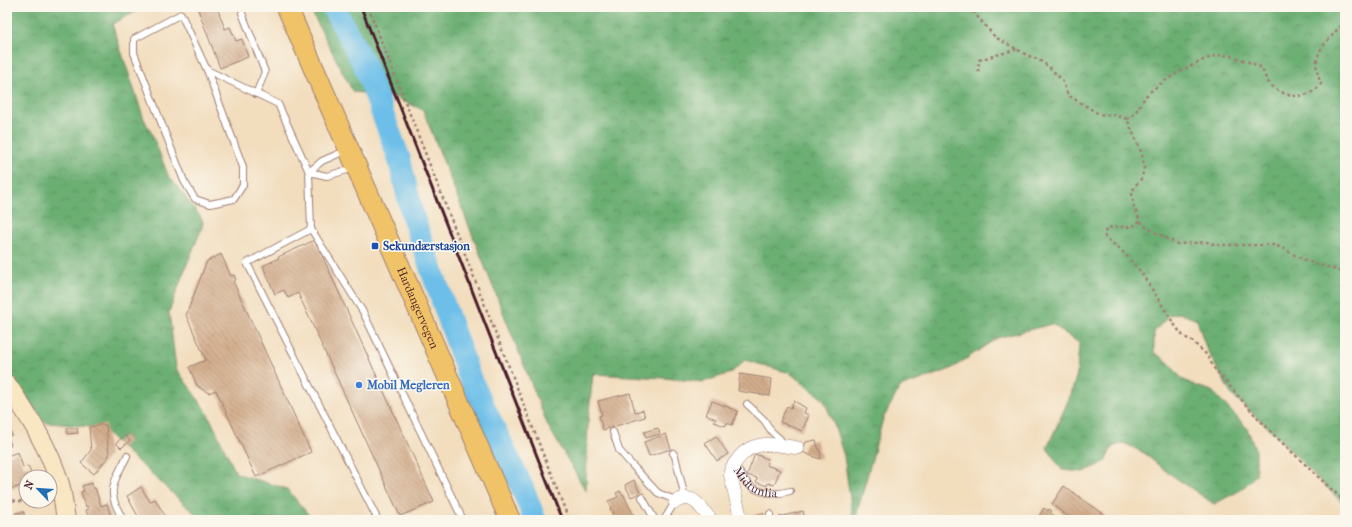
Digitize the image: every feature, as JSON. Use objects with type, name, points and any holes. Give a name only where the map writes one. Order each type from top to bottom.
[{"type":"main road","name":"Hardangervegen","points":[[287,7],[510,520]]},
{"type":"main road","points":[[7,384],[36,429],[46,448],[60,485],[66,520]]},
{"type":"street","points":[[734,464],[744,453],[756,445],[782,445],[798,448]]},
{"type":"street","name":"Midtunlia","points":[[734,464],[730,473],[741,520]]},
{"type":"street","points":[[680,500],[695,500],[711,520]]},
{"type":"lane","points":[[242,13],[265,72],[256,94]]},
{"type":"lane","points":[[207,70],[243,167],[244,185],[234,199],[210,204],[195,199],[184,181],[134,53],[134,39],[181,14],[207,70],[278,104],[309,172],[311,229],[363,312],[464,520]]},
{"type":"lane","points":[[309,172],[322,161],[348,150]]},
{"type":"lane","points":[[309,172],[327,176],[357,167]]},
{"type":"lane","points":[[311,229],[247,263],[378,520]]},
{"type":"lane","points":[[747,404],[764,420],[772,432],[783,443],[782,445]]},
{"type":"lane","points":[[613,432],[619,450],[658,493],[680,500]]},
{"type":"lane","points":[[664,520],[680,500],[675,456],[673,453]]},
{"type":"lane","points":[[124,520],[114,501],[112,493],[114,484],[127,456]]},
{"type":"lane","name":"Midtunlia","points":[[734,464],[747,483],[754,489],[761,492],[782,494],[790,490]]},
{"type":"lane","points":[[642,496],[655,520]]},
{"type":"path","points":[[368,7],[569,520]]},
{"type":"path","points":[[969,7],[991,34],[1027,55],[1041,61],[1049,67],[1062,80],[1068,95],[1099,114],[1115,115],[1127,119],[1142,154],[1144,167],[1142,178],[1132,192],[1133,204],[1140,221],[1146,227],[1177,244],[1207,242],[1217,244],[1274,245],[1283,248],[1298,257],[1334,269],[1340,272],[1345,279]]},
{"type":"path","points":[[1127,119],[1133,115],[1146,96],[1163,82],[1198,63],[1220,55],[1228,56],[1259,66],[1274,88],[1292,96],[1298,96],[1311,92],[1317,89],[1321,83],[1316,73],[1319,51],[1332,35],[1345,24]]},
{"type":"path","points":[[978,72],[980,60],[1018,49]]},
{"type":"path","points":[[1140,221],[1133,226],[1112,226],[1107,228],[1104,233],[1105,237],[1121,250],[1140,272],[1184,337],[1191,340],[1207,355],[1214,368],[1273,434],[1345,502]]},
{"type":"path","points":[[7,500],[18,501]]},
{"type":"green space","points":[[7,7],[145,7],[112,24],[144,119],[152,134],[168,175],[203,222],[169,312],[176,368],[208,414],[236,473],[287,489],[313,520],[202,520],[101,428],[40,422],[7,377]]},
{"type":"green space","points":[[309,7],[1345,7],[1345,505],[1274,433],[1231,394],[1206,348],[1197,320],[1179,313],[1169,315],[1154,332],[1154,352],[1169,363],[1182,379],[1196,386],[1212,391],[1247,428],[1256,451],[1256,475],[1241,490],[1214,504],[1163,469],[1144,453],[1124,443],[1112,447],[1105,462],[1083,472],[1062,470],[1047,448],[1071,394],[1077,374],[1079,343],[1052,324],[997,338],[951,369],[900,387],[883,419],[855,520],[853,520],[844,456],[835,427],[824,400],[790,373],[745,360],[731,373],[703,382],[665,378],[593,374],[588,421],[586,491],[548,426],[423,110],[392,96],[353,92]]},
{"type":"building","points":[[197,7],[217,7],[225,29],[230,27],[236,41],[242,39],[248,57],[220,68]]},
{"type":"building","points":[[315,240],[434,502],[400,516],[298,293],[288,298],[284,290],[275,294],[263,266],[279,258],[278,257]]},
{"type":"building","points":[[221,254],[231,276],[234,275],[236,280],[233,281],[311,452],[256,477],[216,390],[209,393],[197,385],[189,367],[206,360],[186,315],[207,261]]},
{"type":"building","points":[[740,374],[772,379],[770,396],[738,391]]},
{"type":"building","points":[[630,393],[635,412],[643,410],[645,417],[603,430],[599,416],[602,415],[598,401]]},
{"type":"building","points":[[712,401],[738,411],[732,425],[727,423],[725,426],[714,422],[716,419],[706,415]]},
{"type":"building","points":[[794,401],[806,408],[804,413],[809,415],[802,431],[780,422],[787,406],[791,408]]},
{"type":"building","points":[[106,425],[109,456],[94,474],[81,463],[91,450],[89,427]]},
{"type":"building","points":[[9,427],[12,435],[8,437],[11,445],[7,446],[7,428]]},
{"type":"building","points":[[67,428],[77,428],[78,433],[67,434]]},
{"type":"building","points":[[658,428],[660,434],[646,438],[644,432]]},
{"type":"building","points":[[666,434],[671,449],[649,456],[644,442]]},
{"type":"building","points":[[125,435],[130,441],[121,448],[116,443]]},
{"type":"building","points":[[716,436],[728,454],[717,461],[705,443]]},
{"type":"building","points":[[816,440],[821,456],[820,459],[802,452],[806,442]]},
{"type":"building","points":[[18,452],[23,467],[28,466],[29,469],[18,469],[18,487],[12,489],[7,475],[7,456]]},
{"type":"building","points":[[755,454],[768,459],[766,465],[780,470],[774,485],[768,483],[767,486],[756,482],[757,478],[747,475]]},
{"type":"building","points":[[634,480],[640,493],[631,497],[625,485]]},
{"type":"building","points":[[92,483],[101,506],[107,504],[112,520],[89,520],[86,510],[89,509],[88,506],[86,507],[81,492],[84,491],[82,486]]},
{"type":"building","points":[[1064,486],[1105,515],[1101,520],[1072,520],[1073,519],[1052,504]]},
{"type":"building","points":[[141,487],[150,502],[155,499],[165,516],[158,520],[140,520],[127,496]]},
{"type":"building","points":[[620,491],[636,520],[618,520],[616,516],[614,517],[608,501],[618,497],[616,493]]},
{"type":"building","points":[[1044,508],[1048,511],[1049,509],[1052,511],[1050,513],[1055,516],[1052,520],[1041,520],[1038,518]]},
{"type":"building","points":[[803,511],[805,520],[780,520],[779,517]]},
{"type":"building","points":[[24,512],[24,517],[32,516],[33,520],[16,520],[15,513]]},
{"type":"building","points":[[763,513],[764,520],[749,520],[749,517]]},
{"type":"waterway","points":[[333,7],[364,64],[399,158],[413,217],[469,376],[522,487],[535,520]]},
{"type":"railway","points":[[361,7],[562,520]]},
{"type":"place","name":"Sekundærstasjon","points":[[375,246]]},
{"type":"place","name":"Mobil Megleren","points":[[359,385]]}]
